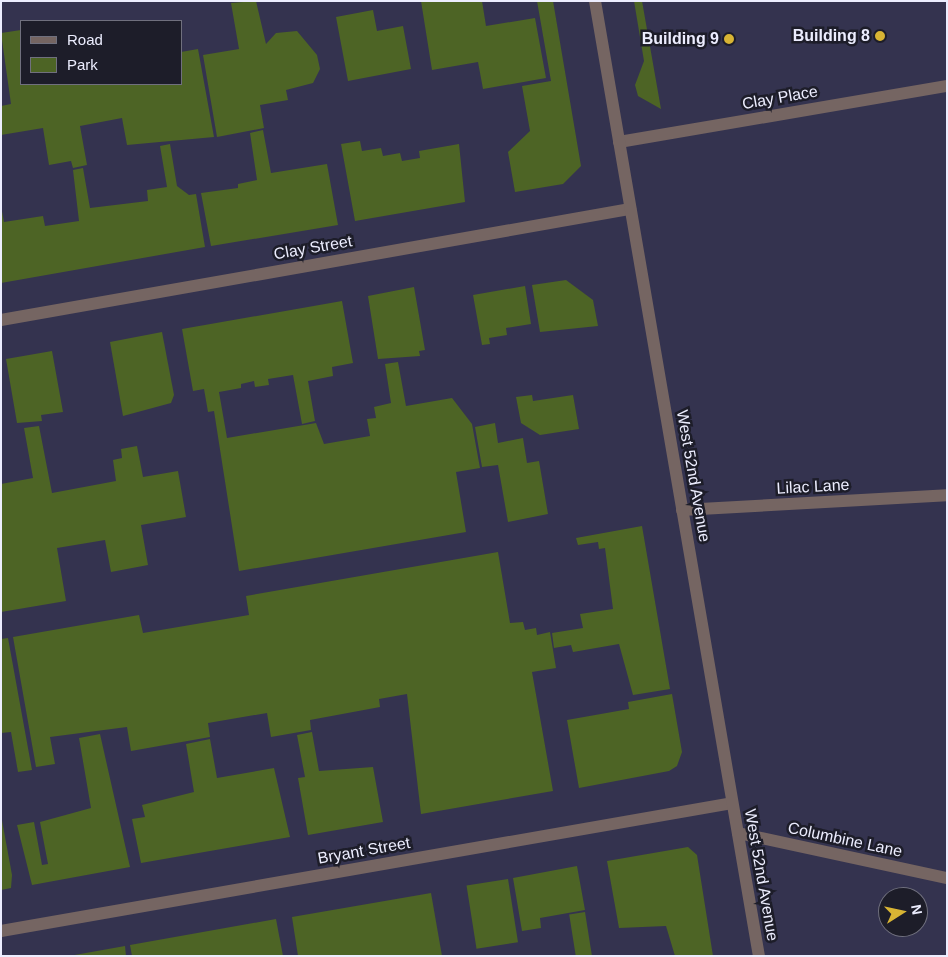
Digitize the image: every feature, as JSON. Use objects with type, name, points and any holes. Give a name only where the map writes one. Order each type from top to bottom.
[{"type":"street","name":"West 52nd Avenue","points":[[595,1],[758,956]]},
{"type":"street","name":"Clay Place","points":[[619,142],[947,86]]},
{"type":"street","name":"Clay Street","points":[[1,320],[630,209]]},
{"type":"street","name":"Lilac Lane","points":[[682,510],[947,495]]},
{"type":"street","name":"Bryant Street","points":[[1,931],[732,803]]},
{"type":"street","name":"Columbine Lane","points":[[738,833],[947,878]]},
{"type":"green space","points":[[256,1],[266,44],[276,33],[297,31],[317,55],[320,69],[313,83],[286,90],[288,100],[260,105],[264,128],[217,137],[203,55],[239,49],[231,3]]},
{"type":"green space","points":[[421,1],[482,1],[486,26],[535,18],[546,78],[483,89],[478,62],[432,70]]},
{"type":"green space","points":[[537,1],[553,1],[581,166],[563,184],[515,192],[508,152],[530,131],[522,86],[551,81]]},
{"type":"green space","points":[[634,1],[642,1],[661,109],[638,96],[635,85],[644,61]]},
{"type":"green space","points":[[373,10],[377,31],[403,26],[411,69],[348,81],[336,17]]},
{"type":"green space","points":[[20,30],[20,85],[182,85],[182,52],[198,49],[214,137],[127,145],[122,118],[80,126],[87,165],[73,168],[71,161],[49,165],[43,128],[1,135],[1,106],[11,104],[1,33]]},
{"type":"green space","points":[[263,130],[271,173],[327,164],[338,225],[211,246],[201,193],[238,188],[238,184],[257,180],[250,133]]},
{"type":"green space","points":[[360,141],[362,151],[381,148],[383,156],[400,153],[402,161],[420,158],[419,151],[459,144],[465,202],[355,221],[341,144]]},
{"type":"green space","points":[[170,144],[177,186],[189,195],[196,194],[205,247],[1,283],[1,206],[4,222],[43,216],[45,226],[79,221],[73,170],[83,168],[90,208],[148,201],[147,190],[167,187],[160,146]]},
{"type":"green space","points":[[566,280],[593,300],[598,326],[540,332],[532,285]]},
{"type":"green space","points":[[525,286],[531,324],[506,328],[507,335],[489,338],[490,344],[482,345],[473,295]]},
{"type":"green space","points":[[414,287],[425,350],[419,351],[420,356],[378,359],[368,296]]},
{"type":"green space","points":[[342,301],[353,363],[332,367],[333,376],[308,381],[315,421],[302,424],[293,375],[268,379],[269,385],[255,387],[254,381],[241,384],[241,388],[219,392],[227,438],[316,423],[324,444],[370,436],[367,419],[376,418],[374,407],[391,403],[385,364],[398,362],[406,406],[452,398],[472,424],[480,468],[456,472],[466,532],[239,571],[214,411],[208,412],[204,389],[193,391],[182,329]]},
{"type":"green space","points":[[162,332],[174,395],[171,403],[123,416],[110,342]]},
{"type":"green space","points":[[52,351],[63,412],[41,415],[42,421],[17,423],[6,359]]},
{"type":"green space","points":[[532,395],[533,401],[573,395],[579,429],[540,435],[521,423],[516,397]]},
{"type":"green space","points":[[495,423],[498,443],[523,438],[527,463],[539,461],[548,514],[508,522],[498,465],[482,467],[475,427]]},
{"type":"green space","points":[[39,426],[52,493],[116,481],[113,460],[122,458],[121,449],[137,446],[143,477],[178,471],[186,517],[141,525],[148,565],[111,572],[105,540],[57,548],[66,601],[1,612],[1,484],[33,478],[24,428]]},
{"type":"green space","points":[[642,526],[670,689],[633,695],[619,644],[573,652],[571,645],[554,648],[552,633],[583,628],[580,614],[613,609],[605,548],[599,549],[598,542],[578,545],[576,538]]},
{"type":"green space","points":[[498,552],[510,623],[523,622],[525,630],[536,628],[537,635],[550,632],[556,668],[532,672],[553,791],[421,814],[407,694],[379,699],[380,707],[310,720],[311,730],[271,737],[267,713],[208,723],[210,737],[131,751],[127,727],[50,737],[55,764],[36,767],[13,637],[139,615],[143,633],[249,615],[246,596]]},
{"type":"green space","points":[[8,638],[32,770],[18,772],[11,732],[1,733],[1,639]]},
{"type":"green space","points":[[672,694],[682,752],[677,766],[669,771],[579,788],[567,720],[629,709],[628,702]]},
{"type":"green space","points":[[312,732],[319,771],[373,767],[383,822],[308,835],[298,778],[305,777],[297,735]]},
{"type":"green space","points":[[100,734],[130,867],[32,885],[17,825],[34,822],[42,865],[48,864],[40,822],[91,808],[79,738]]},
{"type":"green space","points":[[210,739],[217,778],[274,768],[290,837],[141,863],[132,819],[145,817],[142,805],[194,792],[186,744]]},
{"type":"green space","points":[[1,815],[12,875],[11,888],[1,890]]},
{"type":"green space","points":[[688,847],[697,855],[713,956],[675,956],[666,926],[619,928],[607,861]]},
{"type":"green space","points":[[577,866],[585,910],[540,918],[541,928],[522,931],[513,878]]},
{"type":"green space","points":[[508,879],[518,942],[477,949],[467,886]]},
{"type":"green space","points":[[431,893],[442,956],[298,956],[292,917]]},
{"type":"green space","points":[[585,912],[592,956],[576,956],[569,915]]},
{"type":"green space","points":[[276,919],[283,956],[132,956],[130,945]]},
{"type":"green space","points":[[125,946],[126,956],[69,956]]},
{"type":"place","name":"Building 8","points":[[880,36]]},
{"type":"place","name":"Building 9","points":[[729,39]]}]
